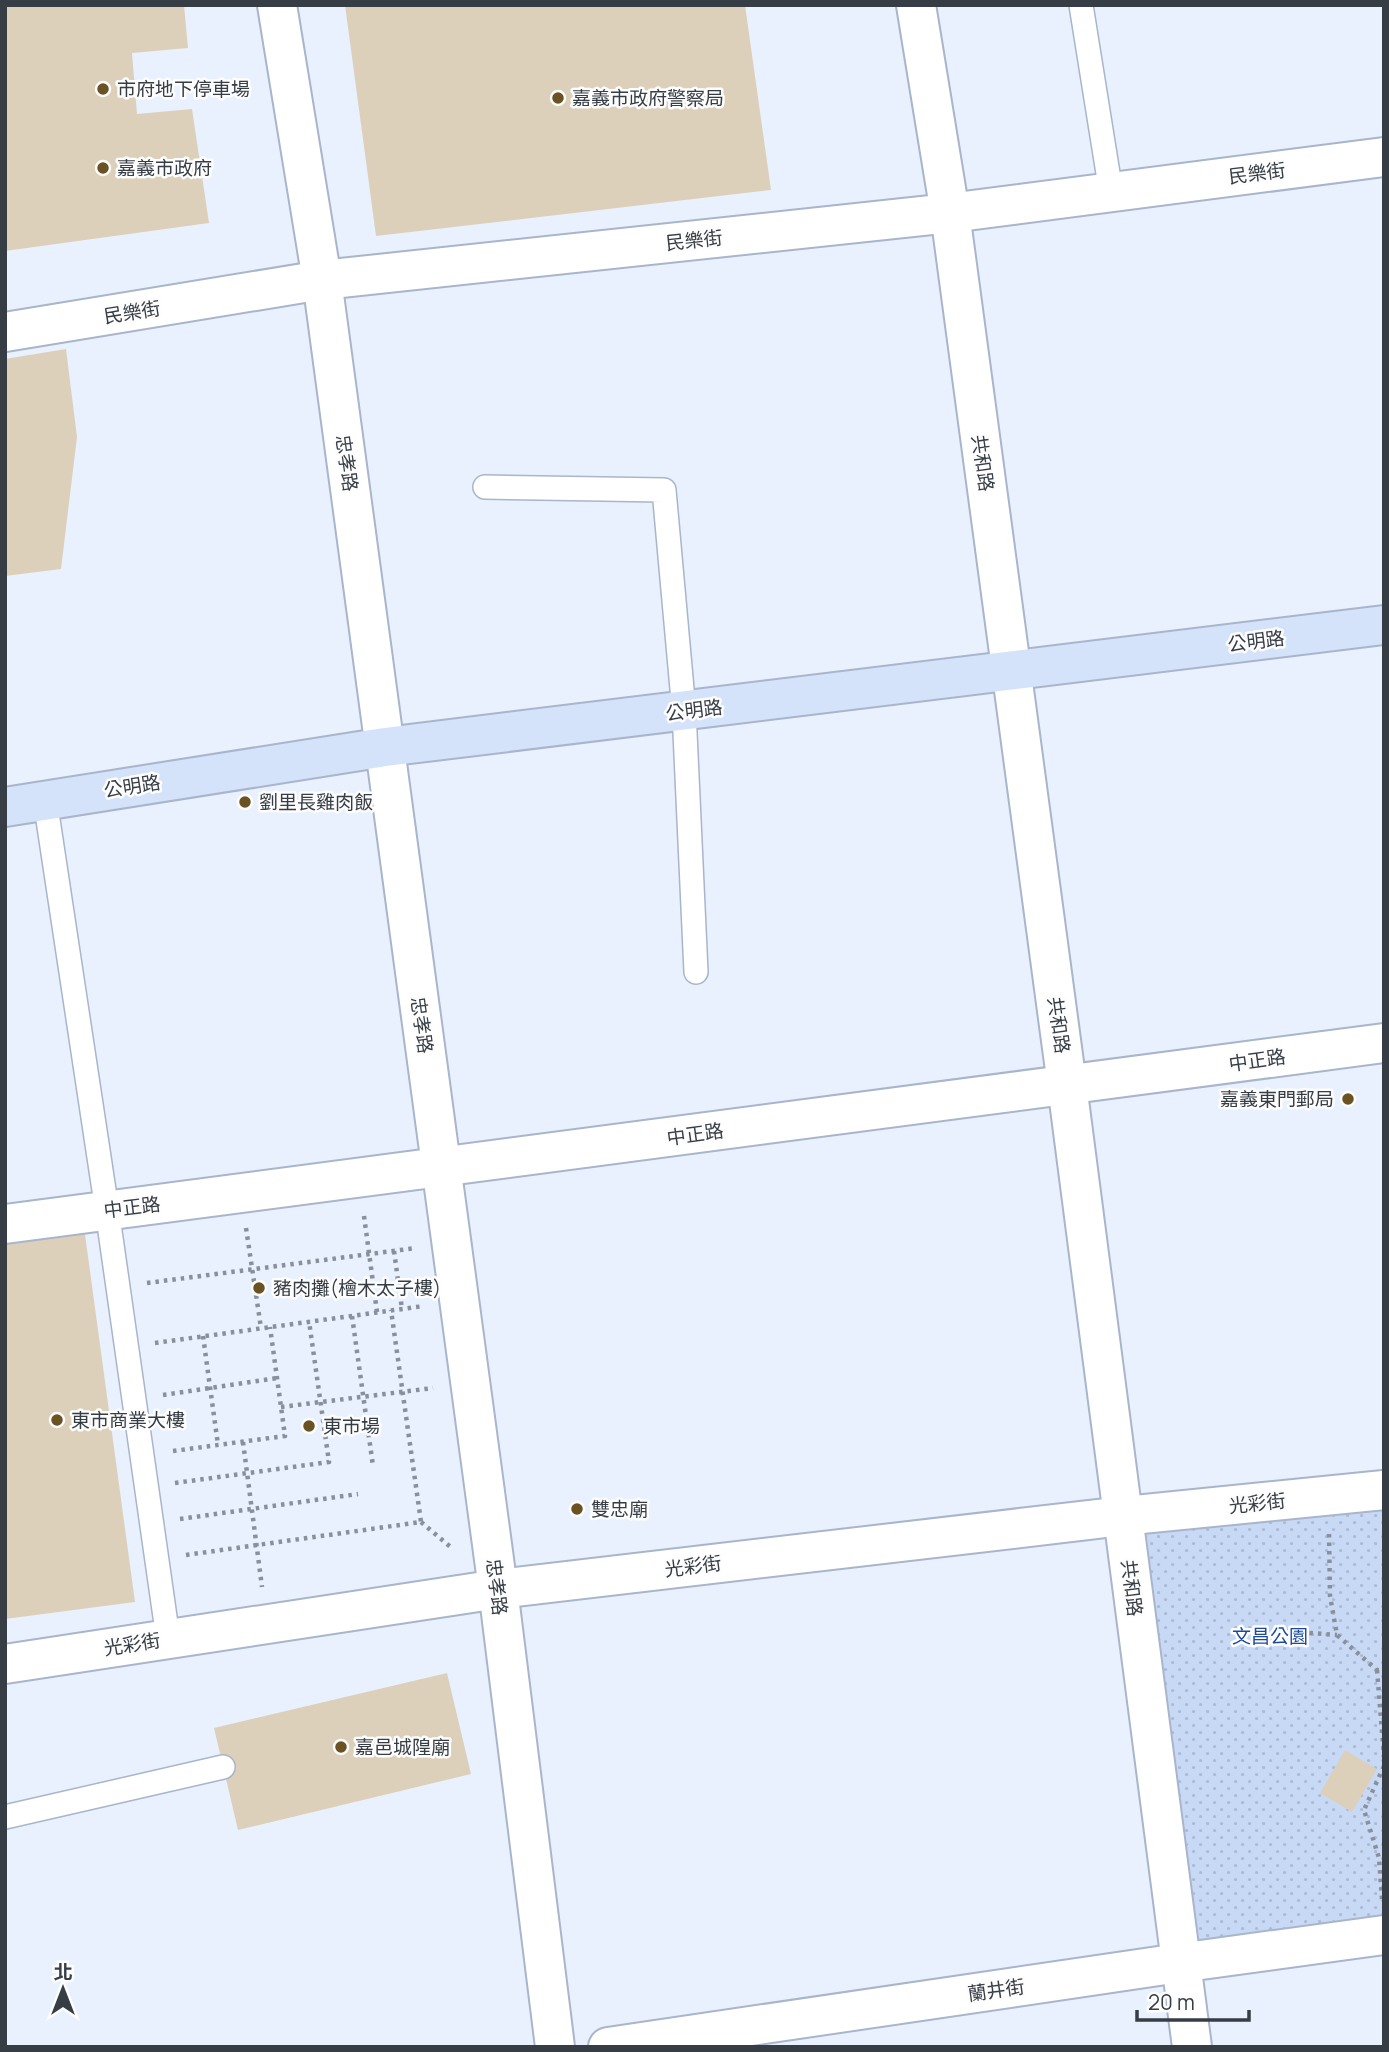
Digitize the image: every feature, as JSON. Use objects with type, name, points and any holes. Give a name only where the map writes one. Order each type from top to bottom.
[{"type":"street","name":"忠孝路","points":[[278,5],[322,280],[498,1589],[555,2047]]},
{"type":"street","name":"共和路","points":[[916,5],[950,213],[1192,2047]]},
{"type":"street","name":"民樂街","points":[[5,332],[322,280],[950,213],[1384,157]]},
{"type":"street","name":"公明路","points":[[5,807],[385,747],[1384,625]]},
{"type":"street","name":"中正路","points":[[5,1224],[1384,1043]]},
{"type":"street","name":"光彩街","points":[[5,1664],[498,1589],[1123,1516],[1384,1490]]},
{"type":"street","name":"蘭井街","points":[[608,2047],[1179,1963],[1384,1936]]},
{"type":"lane","points":[[1081,5],[1111,192]]},
{"type":"lane","points":[[485,487],[664,490],[684,711],[696,972]]},
{"type":"lane","points":[[45,800],[168,1639]]},
{"type":"lane","points":[[5,1817],[223,1767]]},
{"type":"path","points":[[358,1178],[377,1312]]},
{"type":"path","points":[[242,1193],[261,1328]]},
{"type":"path","points":[[118,1287],[451,1244]]},
{"type":"path","points":[[394,1251],[402,1309]]},
{"type":"path","points":[[127,1346],[459,1301]]},
{"type":"path","points":[[156,1559],[421,1522],[391,1310]]},
{"type":"path","points":[[352,1316],[373,1466]]},
{"type":"path","points":[[146,1487],[329,1462],[309,1321]]},
{"type":"path","points":[[142,1455],[285,1436],[270,1327]]},
{"type":"path","points":[[203,1336],[218,1445]]},
{"type":"path","points":[[134,1399],[276,1378]]},
{"type":"path","points":[[281,1407],[470,1384]]},
{"type":"path","points":[[243,1442],[268,1624]]},
{"type":"path","points":[[152,1524],[358,1494]]},
{"type":"path","points":[[1329,1523],[1330,1596],[1337,1635]]},
{"type":"path","points":[[1283,1631],[1337,1635],[1381,1671],[1384,1757]]},
{"type":"path","points":[[1383,1909],[1379,1858],[1364,1810],[1384,1766]]},
{"type":"green space","name":"文昌公園","points":[[1384,1505],[1384,1923],[1195,1948],[1141,1536],[1150,1525]]},
{"type":"building","name":"嘉義市政府","points":[[5,5],[184,5],[188,48],[132,53],[137,114],[192,109],[209,223],[5,251]]},
{"type":"building","name":"嘉義市政府警察局","points":[[345,5],[745,5],[771,190],[376,236]]},
{"type":"building","points":[[66,349],[77,437],[61,569],[5,576],[5,359]]},
{"type":"building","name":"東市商業大樓","points":[[84,1227],[135,1602],[5,1619],[5,1237]]},
{"type":"building","name":"嘉邑城隍廟","points":[[447,1673],[471,1774],[238,1830],[214,1728]]},
{"type":"building","points":[[1345,1750],[1377,1769],[1352,1812],[1320,1793]]},
{"type":"place","name":"市府地下停車場","points":[[103,89]]},
{"type":"place","name":"嘉義市政府警察局","points":[[558,98]]},
{"type":"place","name":"嘉義市政府","points":[[103,168]]},
{"type":"place","name":"劉里長雞肉飯","points":[[245,802]]},
{"type":"place","name":"嘉義東門郵局","points":[[1348,1099]]},
{"type":"place","name":"豬肉攤(檜木太子樓)","points":[[259,1288]]},
{"type":"place","name":"東市商業大樓","points":[[57,1420]]},
{"type":"place","name":"東市場","points":[[309,1426]]},
{"type":"place","name":"雙忠廟","points":[[577,1509]]},
{"type":"place","name":"嘉邑城隍廟","points":[[341,1747]]}]
